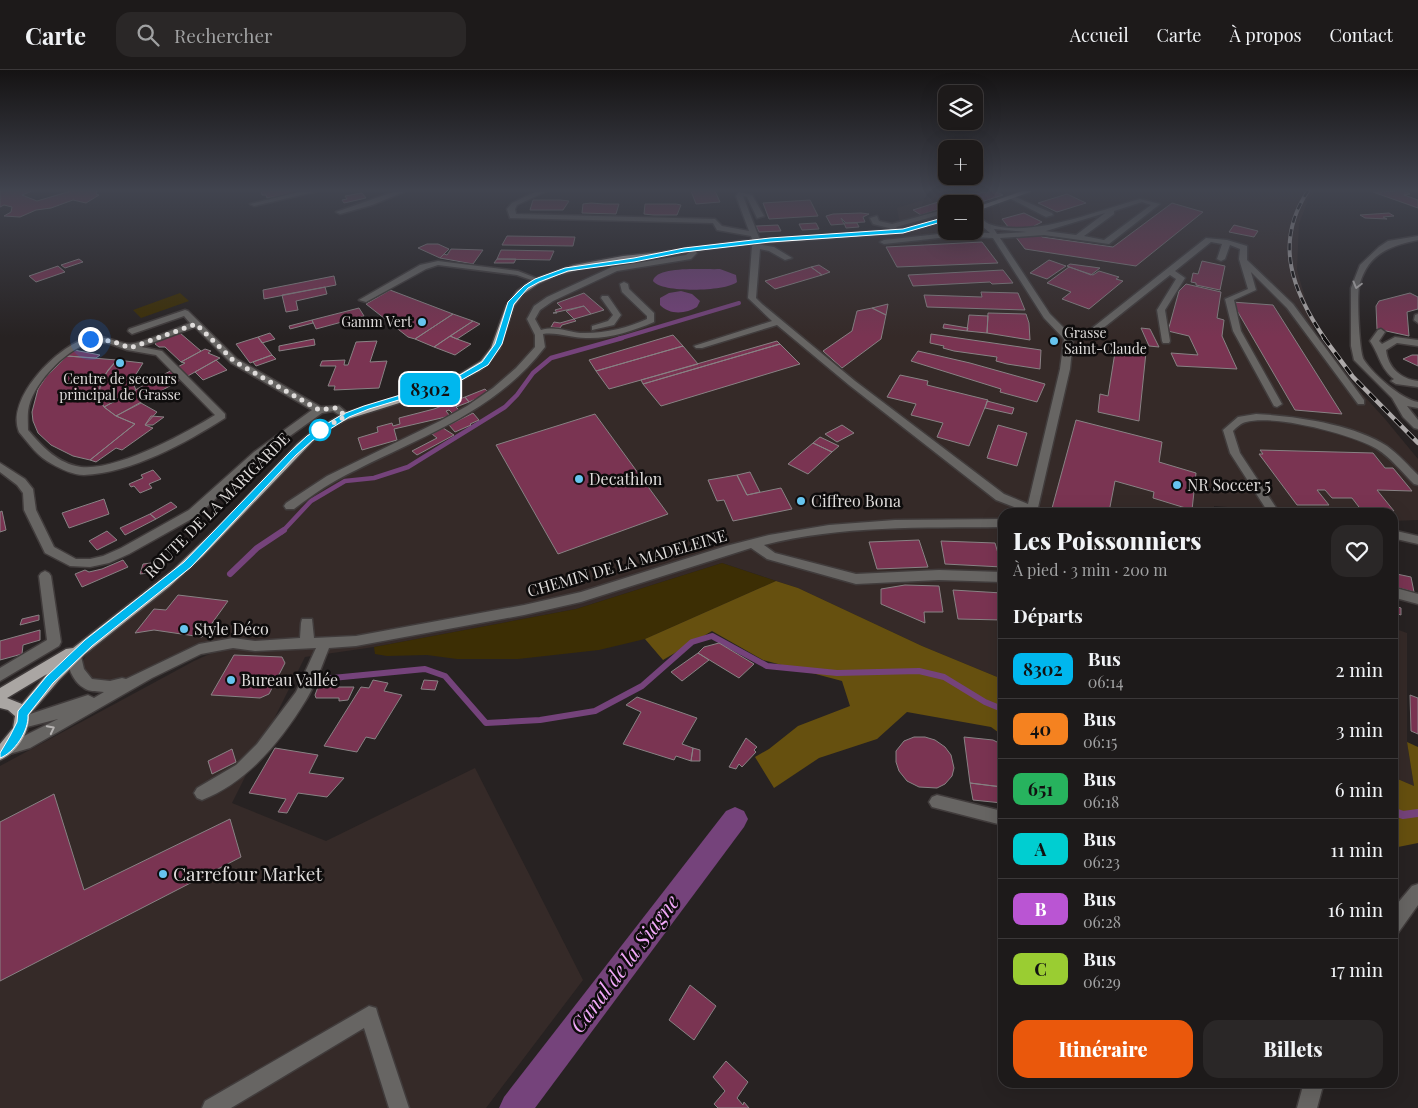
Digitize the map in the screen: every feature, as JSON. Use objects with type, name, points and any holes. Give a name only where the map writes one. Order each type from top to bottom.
[{"type":"main road","name":"ROUTE DE LA MARIGARDE","points":[[3,751],[14,739],[23,718],[49,680],[89,643],[187,564],[306,442],[320,430],[346,416],[367,407],[456,380],[485,363],[498,344],[511,303],[526,287],[537,280],[561,271],[588,265],[617,263],[691,249],[773,239]]},
{"type":"main road","name":"ROUTE DE LA MARIGARDE","points":[[0,695],[89,643]]},
{"type":"main road","points":[[0,702],[10,703],[18,707],[23,718]]},
{"type":"street","points":[[751,239],[788,258]]},
{"type":"street","points":[[884,242],[907,239]]},
{"type":"street","points":[[997,239],[1047,316],[1069,338]]},
{"type":"street","points":[[1087,239],[1106,242],[1109,239]]},
{"type":"street","points":[[1410,239],[1391,243],[1364,267],[1355,288],[1356,346],[1359,360],[1397,398],[1418,412]]},
{"type":"street","points":[[1069,338],[1094,331],[1209,240],[1227,242],[1244,248],[1243,259],[1252,290],[1229,299],[1238,331],[1277,404]]},
{"type":"street","points":[[755,241],[752,298],[852,383],[1000,497],[1025,508]]},
{"type":"street","points":[[1221,259],[1227,242]]},
{"type":"street","points":[[290,506],[331,479],[382,455],[476,405],[508,382],[532,359],[540,347],[540,332],[532,319],[537,308],[615,269],[688,258],[693,253],[691,249]]},
{"type":"street","points":[[1243,259],[1290,306],[1361,402]]},
{"type":"street","points":[[363,300],[423,268],[438,263],[518,273],[537,280]]},
{"type":"street","points":[[1166,341],[1161,310],[1181,278],[1170,272]]},
{"type":"street","points":[[575,335],[592,336],[642,324],[651,320],[651,315],[625,290],[624,284]]},
{"type":"street","points":[[540,332],[566,337],[611,323],[617,314],[605,298]]},
{"type":"street","points":[[132,331],[185,313],[234,361],[319,410]]},
{"type":"street","points":[[700,346],[778,322]]},
{"type":"street","points":[[130,348],[159,353],[221,416],[203,428],[111,467],[82,471],[60,465],[43,453],[23,430],[24,404],[43,373],[72,347],[90,339],[112,341],[130,348],[196,324]]},
{"type":"street","points":[[1380,332],[1374,341],[1381,349],[1384,364],[1391,373],[1403,381],[1418,384]]},
{"type":"street","points":[[1033,508],[1065,369],[1069,338]]},
{"type":"street","points":[[1381,349],[1394,340],[1418,343]]},
{"type":"street","points":[[1388,390],[1389,384],[1403,381]]},
{"type":"street","points":[[1397,398],[1407,415],[1418,426]]},
{"type":"street","points":[[1407,403],[1418,405]]},
{"type":"street","points":[[0,467],[21,482],[29,492],[30,510],[50,550],[74,563],[90,563],[105,560],[125,551],[193,513],[258,454],[319,410],[335,408],[346,416]]},
{"type":"street","points":[[1271,508],[1235,453],[1228,430],[1243,419],[1267,418],[1320,425],[1364,437],[1382,447],[1418,481]]},
{"type":"street","name":"CHEMIN DE LA MADELEINE","points":[[147,674],[199,649],[233,643],[254,646],[356,641],[524,610],[580,596],[753,543],[829,529],[895,524],[998,523]]},
{"type":"street","points":[[1398,535],[1418,540]]},
{"type":"street","points":[[753,543],[771,556],[856,579],[939,575],[998,577]]},
{"type":"street","points":[[0,675],[54,642],[45,576]]},
{"type":"street","points":[[1398,594],[1418,599]]},
{"type":"street","points":[[307,623],[307,644]]},
{"type":"street","points":[[202,793],[241,770],[262,749],[301,696],[325,642]]},
{"type":"street","points":[[75,656],[77,671],[88,684],[110,687],[127,683]]},
{"type":"street","points":[[23,718],[49,715],[85,703],[147,674]]},
{"type":"street","points":[[3,751],[61,724],[147,674]]},
{"type":"street","points":[[937,802],[998,817]]},
{"type":"street","points":[[1398,917],[1418,892]]},
{"type":"street","points":[[212,1108],[368,1015],[399,1108]]},
{"type":"street","points":[[1307,1108],[1312,1088]]},
{"type":"shaded area","points":[[799,239],[1298,239],[1297,270],[1319,346],[1385,419],[1418,459],[1418,520],[1398,521],[1398,508],[1241,508],[1214,506],[1214,508],[998,508],[998,677],[922,646],[798,588],[722,563],[576,609],[374,647],[305,657],[232,803],[326,841],[475,768],[583,980],[486,1108],[0,1108],[0,766],[194,661],[227,646],[196,651],[120,686],[104,686],[79,673],[91,640],[147,596],[333,421],[432,387],[483,364],[503,333],[523,289],[574,266],[739,245]]},
{"type":"shaded area","points":[[720,269],[736,275],[737,282],[720,288],[694,290],[668,288],[658,285],[653,281],[656,276],[672,270]]},
{"type":"shaded area","points":[[681,291],[692,294],[700,301],[697,307],[688,311],[673,312],[660,305],[660,298],[669,293]]},
{"type":"shaded area","points":[[180,293],[189,301],[141,318],[133,310]]},
{"type":"shaded area","points":[[722,563],[776,581],[645,639],[599,650],[518,659],[457,659],[427,655],[387,656],[375,654],[374,647],[576,609]]},
{"type":"shaded area","points":[[776,581],[798,588],[922,646],[998,677],[998,732],[991,727],[907,712],[877,739],[819,758],[774,788],[755,757],[769,749],[798,726],[850,706],[842,681],[763,660],[712,631],[663,660],[645,639]]},
{"type":"shaded area","points":[[1398,630],[1407,633],[1407,742],[1414,786],[1398,779]]},
{"type":"shaded area","points":[[1407,742],[1418,747],[1418,843],[1398,847],[1398,779],[1414,786]]},
{"type":"building","points":[[505,239],[574,239],[573,246],[502,245]]},
{"type":"building","points":[[1018,239],[1059,239],[1113,247],[1123,239],[1169,239],[1136,266],[1025,249]]},
{"type":"building","points":[[982,242],[998,263],[897,267],[886,247]]},
{"type":"building","points":[[427,244],[438,244],[449,249],[440,258],[418,248]]},
{"type":"building","points":[[451,249],[483,250],[473,264],[440,258],[444,254],[447,255]]},
{"type":"building","points":[[501,250],[554,251],[550,260],[497,259]]},
{"type":"building","points":[[79,259],[83,262],[65,268],[61,265]]},
{"type":"building","points":[[497,259],[516,259],[514,263],[494,263]]},
{"type":"building","points":[[1049,260],[1066,266],[1047,279],[1030,273]]},
{"type":"building","points":[[1202,261],[1225,266],[1220,290],[1196,285],[1196,283],[1191,282],[1193,273],[1198,274]]},
{"type":"building","points":[[1070,264],[1100,268],[1091,275],[1067,266]]},
{"type":"building","points":[[819,265],[830,272],[822,275],[811,267]]},
{"type":"building","points":[[58,266],[65,272],[36,282],[29,276]]},
{"type":"building","points":[[811,267],[822,275],[775,289],[765,281]]},
{"type":"building","points":[[1069,267],[1093,275],[1099,271],[1119,277],[1116,279],[1123,281],[1089,309],[1062,299],[1071,292],[1047,283]]},
{"type":"building","points":[[1003,270],[1013,283],[992,284],[990,282],[913,286],[908,275]]},
{"type":"building","points":[[334,276],[336,285],[264,299],[263,290]]},
{"type":"building","points":[[1186,284],[1221,292],[1217,318],[1224,320],[1222,336],[1237,369],[1177,366],[1171,353],[1198,355],[1189,336],[1168,331],[1179,291]]},
{"type":"building","points":[[325,287],[327,294],[296,301],[298,310],[286,312],[282,295]]},
{"type":"building","points":[[390,290],[453,314],[415,339],[408,337],[366,304]]},
{"type":"building","points":[[981,292],[1018,293],[1025,310],[927,307],[924,295],[982,297]]},
{"type":"building","points":[[584,293],[604,310],[591,314],[584,306],[556,312],[555,310],[562,308],[557,303]]},
{"type":"building","points":[[1410,293],[1418,297],[1418,309],[1407,312],[1409,336],[1377,329],[1376,306],[1379,301]]},
{"type":"building","points":[[1232,302],[1273,305],[1342,414],[1295,410]]},
{"type":"building","points":[[888,304],[886,315],[872,308]]},
{"type":"building","points":[[584,306],[591,314],[574,319],[566,311]]},
{"type":"building","points":[[359,308],[364,316],[316,329],[312,320]]},
{"type":"building","points":[[872,308],[886,315],[881,339],[842,368],[823,351],[852,331],[857,311]]},
{"type":"building","points":[[988,313],[1026,314],[1029,323],[1030,340],[987,333]]},
{"type":"building","points":[[453,314],[473,321],[434,347],[415,339]]},
{"type":"building","points":[[969,315],[988,316],[987,333],[967,331]]},
{"type":"building","points":[[574,319],[576,321],[562,325],[560,328],[551,327],[554,322],[560,323]]},
{"type":"building","points":[[312,320],[313,323],[290,329],[289,326]]},
{"type":"building","points":[[473,321],[480,324],[457,339],[450,336]]},
{"type":"building","points":[[944,324],[968,328],[967,331],[943,328]]},
{"type":"building","points":[[1141,328],[1150,329],[1159,347],[1149,346]]},
{"type":"building","points":[[180,333],[201,351],[181,362],[165,347],[159,347],[155,344],[158,341]]},
{"type":"building","points":[[270,333],[275,339],[262,343],[258,337]]},
{"type":"building","points":[[931,334],[1041,350],[1040,369],[996,361],[997,357],[943,348],[944,346],[930,343]]},
{"type":"building","points":[[673,335],[683,346],[596,371],[589,360]]},
{"type":"building","points":[[450,336],[471,344],[455,355],[434,347]]},
{"type":"building","points":[[258,337],[272,355],[250,363],[236,344]]},
{"type":"building","points":[[314,339],[315,345],[279,351],[279,346]]},
{"type":"building","points":[[377,341],[370,362],[387,361],[379,388],[334,390],[335,386],[328,386],[336,366],[320,366],[322,361],[345,360],[344,365],[348,365],[356,342]]},
{"type":"building","points":[[777,341],[780,344],[643,384],[641,380]]},
{"type":"building","points":[[780,344],[800,364],[661,406],[643,384]]},
{"type":"building","points":[[683,346],[698,364],[609,389],[596,371]]},
{"type":"building","points":[[1116,346],[1146,352],[1139,421],[1098,412],[1100,394],[1108,396]]},
{"type":"building","points":[[205,349],[211,351],[208,353],[220,358],[116,416],[104,407],[185,363],[181,362]]},
{"type":"building","points":[[74,350],[100,355],[96,358],[67,356]]},
{"type":"building","points":[[918,351],[1045,384],[1037,402],[1000,392],[1001,389],[911,361]]},
{"type":"building","points":[[272,355],[276,359],[256,366],[253,362]]},
{"type":"building","points":[[1412,355],[1418,355],[1418,366],[1403,359]]},
{"type":"building","points":[[67,356],[117,360],[103,377],[99,398],[104,407],[116,416],[135,424],[90,460],[73,456],[51,445],[38,433],[33,421],[32,412],[38,389],[46,377]]},
{"type":"building","points":[[117,360],[143,363],[133,383],[136,390],[104,407],[99,398],[100,385],[108,370]]},
{"type":"building","points":[[216,360],[227,370],[203,380],[195,372]]},
{"type":"building","points":[[900,375],[928,381],[927,385],[988,400],[969,446],[937,437],[943,423],[911,415],[916,404],[887,397]]},
{"type":"building","points":[[485,389],[489,393],[469,402],[465,397]]},
{"type":"building","points":[[465,397],[469,402],[456,407],[460,411],[453,414],[449,410],[446,411],[450,416],[394,429],[397,440],[362,450],[358,438],[378,432],[377,427],[392,423],[393,426],[400,424],[399,418],[434,409]]},
{"type":"building","points":[[987,401],[1014,408],[1012,414],[985,408]]},
{"type":"building","points":[[141,403],[157,412],[145,425],[153,428],[122,450],[116,448],[96,462],[90,460],[135,424],[116,416]]},
{"type":"building","points":[[473,413],[479,420],[471,425],[455,432],[449,425]]},
{"type":"building","name":"Decathlon","points":[[595,414],[668,514],[558,554],[496,445]]},
{"type":"building","points":[[151,416],[164,417],[153,425],[145,425]]},
{"type":"building","points":[[1076,420],[1162,442],[1159,462],[1196,473],[1192,508],[1186,508],[1153,498],[1154,492],[1115,481],[1110,508],[1052,508]]},
{"type":"building","points":[[842,425],[854,433],[837,442],[825,434]]},
{"type":"building","points":[[998,425],[1027,433],[1017,466],[987,458]]},
{"type":"building","points":[[443,428],[454,435],[417,455],[412,451],[437,438],[432,434]]},
{"type":"building","points":[[820,437],[839,446],[832,452],[813,443]]},
{"type":"building","points":[[813,443],[832,452],[808,474],[788,464]]},
{"type":"building","points":[[1260,450],[1373,453],[1385,468],[1393,468],[1412,491],[1377,490],[1392,508],[1360,508],[1352,498],[1332,498],[1325,490],[1317,490],[1329,505],[1297,505],[1259,454],[1263,454]]},
{"type":"building","points":[[153,470],[161,479],[149,484],[152,488],[140,493],[134,486],[131,487],[129,484],[143,478],[141,475]]},
{"type":"building","points":[[750,472],[760,492],[747,495],[737,475]]},
{"type":"building","points":[[737,475],[747,495],[781,488],[792,509],[733,521],[724,500],[717,501],[708,480]]},
{"type":"building","points":[[104,499],[109,514],[69,528],[62,513]]},
{"type":"building","points":[[171,502],[177,507],[156,519],[150,514]]},
{"type":"building","points":[[2,511],[6,530],[0,532],[0,512]]},
{"type":"building","points":[[150,514],[156,519],[125,535],[120,528]]},
{"type":"building","points":[[107,531],[117,540],[97,550],[89,541]]},
{"type":"building","points":[[919,540],[928,567],[877,569],[869,542]]},
{"type":"building","points":[[941,541],[995,543],[998,553],[998,567],[945,564]]},
{"type":"building","points":[[123,560],[128,567],[82,587],[75,574],[85,570],[89,572],[102,569]]},
{"type":"building","points":[[151,563],[149,573],[140,574],[143,564]]},
{"type":"building","points":[[1398,574],[1411,577],[1414,592],[1398,588]]},
{"type":"building","points":[[905,585],[939,586],[943,612],[924,612],[925,623],[881,604],[881,589]]},
{"type":"building","points":[[953,590],[998,593],[998,620],[958,619]]},
{"type":"building","points":[[178,595],[228,601],[202,637],[154,630],[135,633],[154,609],[166,610]]},
{"type":"building","points":[[1398,607],[1401,608],[1401,615],[1398,614]]},
{"type":"building","points":[[39,615],[39,620],[20,625],[22,619]]},
{"type":"building","points":[[40,630],[40,640],[23,645],[22,654],[0,660],[0,641]]},
{"type":"building","points":[[719,643],[754,664],[739,678],[698,653],[704,647]]},
{"type":"building","points":[[698,653],[709,660],[682,681],[671,672]]},
{"type":"building","points":[[234,655],[282,657],[285,663],[269,694],[260,698],[211,695]]},
{"type":"building","points":[[373,680],[388,683],[384,691],[402,695],[375,739],[366,737],[357,752],[324,746],[361,687],[369,688]]},
{"type":"building","points":[[424,680],[438,681],[435,690],[421,689]]},
{"type":"building","points":[[318,687],[354,687],[348,700],[339,701],[339,698],[316,698],[315,695]]},
{"type":"building","points":[[1410,695],[1418,698],[1418,734],[1411,731]]},
{"type":"building","points":[[637,697],[697,718],[682,744],[693,748],[691,761],[676,756],[674,760],[623,744],[641,712],[626,705]]},
{"type":"building","points":[[914,737],[925,737],[935,740],[945,747],[951,755],[954,768],[952,776],[945,784],[937,788],[919,787],[907,781],[899,771],[896,762],[896,751],[904,741]]},
{"type":"building","points":[[964,737],[993,740],[998,742],[998,786],[970,783]]},
{"type":"building","points":[[746,738],[757,747],[754,750],[756,752],[742,767],[739,764],[736,769],[729,767]]},
{"type":"building","points":[[275,748],[318,755],[309,773],[344,778],[327,797],[298,793],[287,813],[278,812],[286,799],[249,793]]},
{"type":"building","points":[[693,748],[700,750],[700,761],[691,761]]},
{"type":"building","points":[[232,749],[236,762],[212,774],[208,761]]},
{"type":"building","points":[[970,783],[998,786],[998,803],[973,800]]},
{"type":"building","name":"Carrefour Market","points":[[54,794],[84,890],[230,819],[241,857],[0,981],[0,822]]},
{"type":"building","points":[[690,985],[716,1006],[694,1040],[669,1020]]},
{"type":"building","points":[[726,1061],[748,1082],[737,1098],[743,1105],[744,1102],[749,1108],[718,1108],[714,1104],[725,1091],[713,1077]]},
{"type":"waterway","points":[[618,339],[739,303]]},
{"type":"waterway","points":[[284,530],[311,501],[345,481],[374,478],[408,467],[505,407],[517,395],[533,373],[551,358],[622,338]]},
{"type":"waterway","points":[[230,574],[257,548],[284,530]]},
{"type":"waterway","points":[[322,679],[425,669],[445,676],[486,723],[540,720],[595,711],[642,686],[692,642],[712,636],[767,666],[837,673],[919,671],[944,677],[985,702],[998,707]]},
{"type":"waterway","points":[[1398,813],[1403,815],[1418,813]]},
{"type":"waterway","name":"Canal de la Siagne","points":[[515,1108],[735,819]]},
{"type":"railway","points":[[1290,239],[1291,267],[1296,285],[1325,339]]},
{"type":"railway","points":[[1324,338],[1353,377],[1418,443]]},
{"type":"bus line","name":"8302","points":[[0,753],[14,739],[23,722],[22,714],[49,680],[89,643],[154,593],[187,564],[310,438],[339,419],[367,407],[456,380],[485,363],[493,354],[498,344],[511,303],[526,287],[537,280],[555,273],[588,265],[617,263],[684,250],[778,239]]},
{"type":"place","name":"Gamm Vert","points":[[422,322]]},
{"type":"place","name":"Grasse Saint-Claude","points":[[1054,341]]},
{"type":"place","name":"Centre de secours principal de Grasse","points":[[120,363]]},
{"type":"place","name":"Decathlon","points":[[579,479]]},
{"type":"place","name":"NR Soccer 5","points":[[1177,485]]},
{"type":"place","name":"Ciffreo Bona","points":[[801,501]]},
{"type":"place","name":"Style Déco","points":[[184,629]]},
{"type":"place","name":"Bureau Vallée","points":[[231,680]]},
{"type":"place","name":"Carrefour Market","points":[[163,874]]},
{"type":"route","points":[[90,339],[112,341],[130,348],[196,324],[234,361],[319,410],[335,408],[346,416],[320,430]]}]
